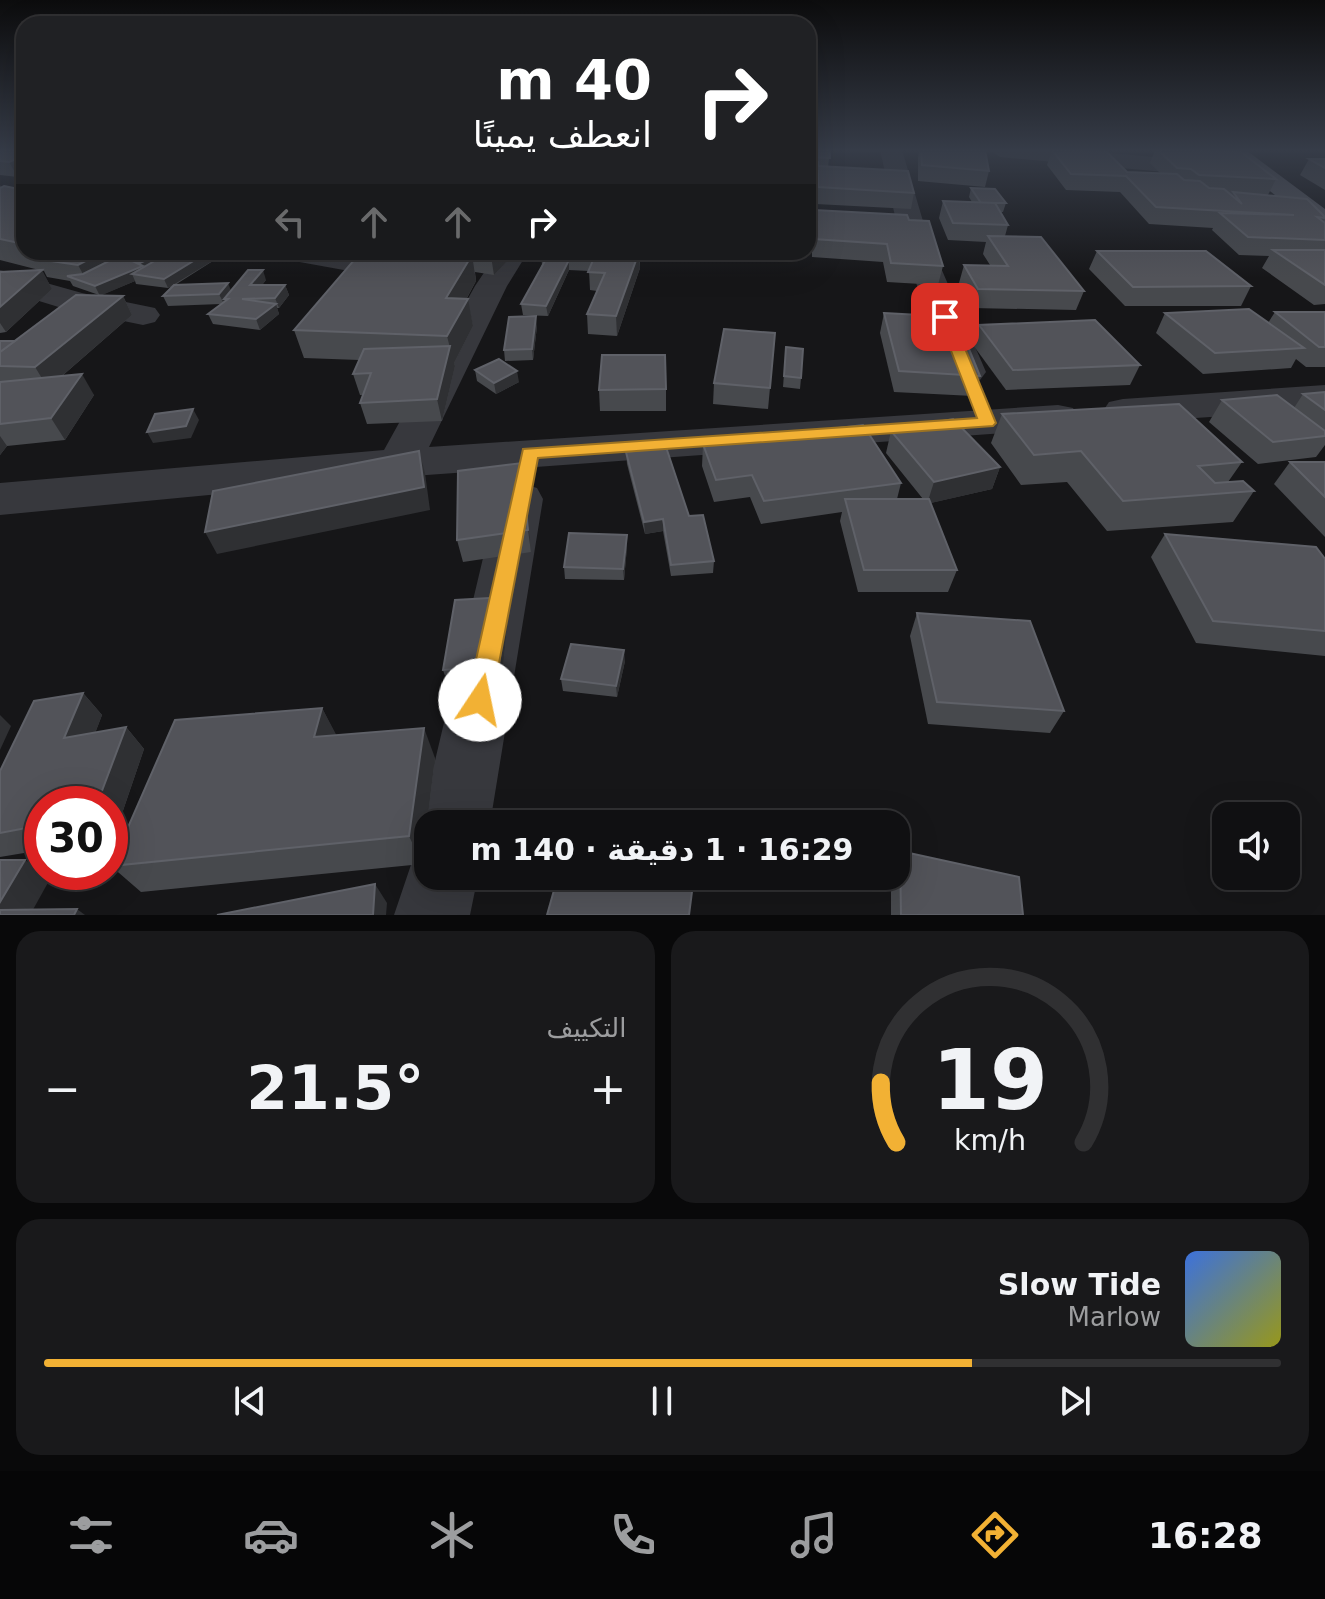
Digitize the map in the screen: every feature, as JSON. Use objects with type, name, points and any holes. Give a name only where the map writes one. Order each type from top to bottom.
[{"type":"main road","points":[[1288,193],[1323,220]]},
{"type":"street","points":[[902,193],[914,238],[987,423]]},
{"type":"street","points":[[339,260],[462,282]]},
{"type":"street","points":[[399,463],[462,282],[499,260]]},
{"type":"street","points":[[0,279],[77,302],[143,315]]},
{"type":"street","points":[[0,499],[399,463],[1325,397]]},
{"type":"street","points":[[458,810],[530,453]]},
{"type":"street","points":[[432,915],[438,890]]},
{"type":"building","points":[[0,193],[16,193],[16,242],[0,239]]},
{"type":"building","points":[[974,193],[998,193],[1006,203],[981,203]]},
{"type":"building","points":[[1142,193],[1228,193],[1242,204],[1234,193],[1307,199],[1325,217],[1317,217],[1325,223],[1325,240],[1248,237],[1220,213],[1294,215],[1156,207]]},
{"type":"building","points":[[943,201],[995,203],[1008,225],[953,223]]},
{"type":"building","points":[[816,210],[907,215],[909,220],[929,221],[943,266],[891,263],[887,244],[816,239]]},
{"type":"building","points":[[988,236],[1041,237],[1084,291],[978,289],[964,265],[1008,266]]},
{"type":"building","points":[[1273,250],[1325,250],[1325,285]]},
{"type":"building","points":[[1097,251],[1206,251],[1251,286],[1133,287]]},
{"type":"building","points":[[44,260],[88,260],[78,265]]},
{"type":"building","points":[[111,260],[130,260],[143,266],[95,286],[67,276],[83,274]]},
{"type":"building","points":[[156,260],[195,260],[164,279],[132,274]]},
{"type":"building","points":[[354,260],[469,260],[446,298],[468,299],[447,336],[294,330]]},
{"type":"building","points":[[545,260],[569,260],[546,306],[521,304]]},
{"type":"building","points":[[593,260],[636,260],[616,316],[587,314],[605,273],[588,272]]},
{"type":"building","points":[[42,270],[0,307],[0,272]]},
{"type":"building","points":[[248,270],[263,270],[250,285],[285,285],[275,298],[242,299],[276,304],[256,319],[208,314],[228,299],[224,299]]},
{"type":"building","points":[[228,283],[219,294],[163,296],[174,285]]},
{"type":"building","points":[[76,295],[123,296],[35,367],[0,366],[0,352]]},
{"type":"building","points":[[1249,309],[1304,348],[1215,353],[1165,313]]},
{"type":"building","points":[[1275,312],[1325,312],[1325,347],[1319,347]]},
{"type":"building","points":[[884,313],[956,317],[980,376],[899,371]]},
{"type":"building","points":[[536,316],[532,349],[504,350],[509,317]]},
{"type":"building","points":[[1095,320],[1140,365],[1013,370],[979,325]]},
{"type":"building","points":[[724,329],[775,333],[770,388],[714,383]]},
{"type":"building","points":[[0,341],[15,341],[0,352]]},
{"type":"building","points":[[450,346],[437,399],[360,403],[371,373],[353,374],[364,349]]},
{"type":"building","points":[[786,347],[803,349],[801,378],[784,376]]},
{"type":"building","points":[[602,355],[665,355],[666,389],[599,390]]},
{"type":"building","points":[[499,359],[517,371],[494,383],[475,370]]},
{"type":"building","points":[[82,374],[51,418],[0,424],[0,382]]},
{"type":"building","points":[[1325,392],[1325,410],[1303,394]]},
{"type":"building","points":[[1277,395],[1325,431],[1325,436],[1273,442],[1222,400]]},
{"type":"building","points":[[1179,404],[1242,462],[1198,466],[1215,483],[1243,481],[1254,491],[1123,501],[1081,451],[1034,455],[1002,414]]},
{"type":"building","points":[[193,409],[186,426],[147,432],[155,414]]},
{"type":"building","points":[[953,419],[1000,467],[934,482],[891,431]]},
{"type":"building","points":[[863,425],[901,483],[764,501],[752,475],[716,480],[703,444]]},
{"type":"building","points":[[666,447],[689,516],[703,515],[714,561],[671,565],[663,519],[644,522],[626,452]]},
{"type":"building","points":[[419,451],[424,487],[205,532],[213,491]]},
{"type":"building","points":[[1290,462],[1325,462],[1325,497]]},
{"type":"building","points":[[522,463],[528,530],[457,540],[458,471]]},
{"type":"building","points":[[845,499],[929,499],[957,570],[864,570]]},
{"type":"building","points":[[569,533],[627,535],[623,569],[564,567]]},
{"type":"building","points":[[1165,534],[1316,547],[1325,559],[1325,631],[1213,621]]},
{"type":"building","points":[[507,597],[499,666],[443,670],[455,600]]},
{"type":"building","points":[[917,613],[1030,621],[1064,711],[937,702]]},
{"type":"building","points":[[571,644],[624,650],[616,686],[561,679]]},
{"type":"building","points":[[83,693],[64,738],[126,727],[104,786],[24,786],[24,828],[0,833],[0,771],[34,701]]},
{"type":"building","points":[[322,708],[314,737],[424,728],[409,836],[128,864],[128,827],[175,720]]},
{"type":"building","points":[[910,853],[1019,877],[1023,915],[901,915],[901,890],[910,890]]},
{"type":"building","points":[[0,860],[24,860],[24,862],[0,902]]},
{"type":"building","points":[[375,884],[373,915],[217,915]]},
{"type":"building","points":[[554,890],[692,890],[689,915],[547,915]]},
{"type":"building","points":[[77,909],[74,915],[0,915],[0,910]]},
{"type":"route","points":[[480,700],[530,453],[987,423],[945,317]]}]
